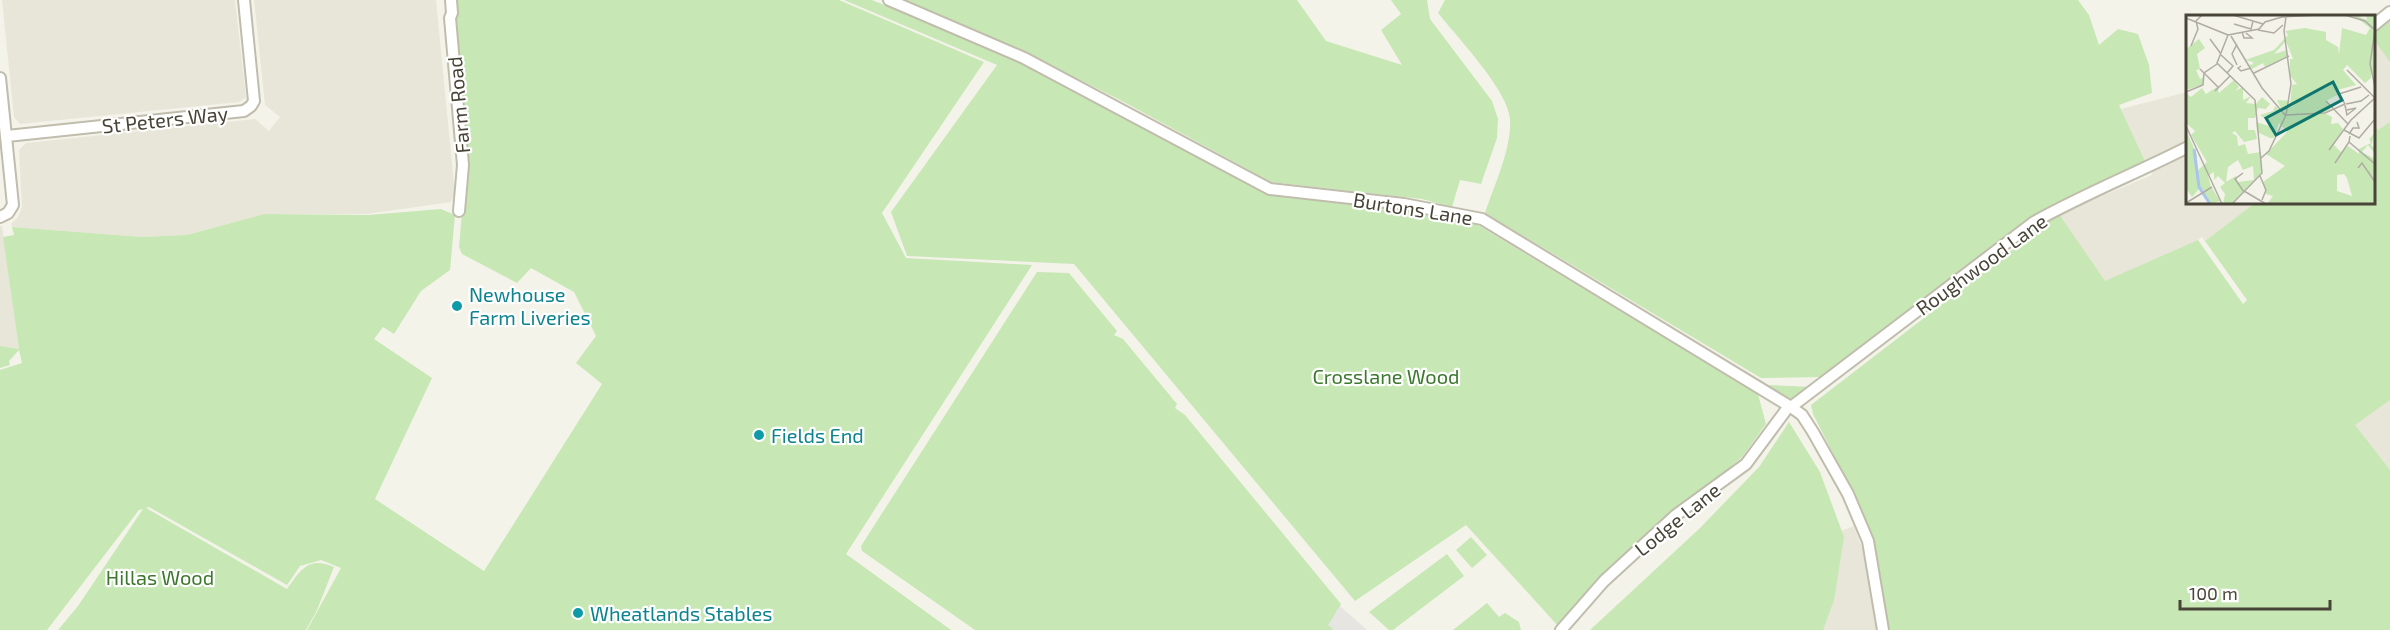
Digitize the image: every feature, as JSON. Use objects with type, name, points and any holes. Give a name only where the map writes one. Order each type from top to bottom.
[{"type":"street","name":"St Peters Way","points":[[7,136],[244,111],[254,101],[244,0]]},
{"type":"street","name":"Farm Road","points":[[451,0],[450,18],[463,165],[459,211]]},
{"type":"street","name":"Burtons Lane","points":[[889,0],[1024,58],[1270,189],[1404,204],[1482,219],[1790,407],[1802,415],[1814,432],[1848,494],[1868,541],[1883,630]]},
{"type":"street","points":[[2375,23],[2390,12]]},
{"type":"street","points":[[0,78],[13,205],[8,213],[0,218]]},
{"type":"street","name":"Roughwood Lane","points":[[1790,407],[2034,222],[2075,198],[2140,171],[2186,148]]},
{"type":"street","name":"Lodge Lane","points":[[1561,630],[1604,581],[1676,515],[1746,464],[1790,407]]},
{"type":"shaded area","points":[[2,0],[235,0],[246,97],[239,102],[20,124],[14,117]]},
{"type":"shaded area","points":[[254,0],[436,0],[455,194],[451,202],[367,214],[264,214],[187,235],[142,237],[12,227],[11,224],[18,217],[22,207],[19,150],[26,143],[255,119],[269,131],[280,117],[265,105]]},
{"type":"shaded area","points":[[2390,22],[2390,122],[2378,130],[2375,126],[2375,30]]},
{"type":"shaded area","points":[[2186,92],[2186,141],[2145,161],[2121,109]]},
{"type":"shaded area","points":[[2186,153],[2186,204],[2254,204],[2205,241],[2202,237],[2105,282],[2059,214],[2152,175],[2152,170]]},
{"type":"shaded area","points":[[0,226],[2,226],[19,349],[0,346]]},
{"type":"shaded area","points":[[2390,398],[2390,502],[2341,431]]},
{"type":"shaded area","points":[[1854,526],[1863,551],[1878,630],[1774,630],[1766,559]]},
{"type":"shaded area","points":[[1340,606],[1367,630],[1334,630],[1328,625]]},
{"type":"green space","name":"Hillas Wood","points":[[452,0],[839,0],[984,62],[882,213],[906,258],[1032,265],[846,554],[951,630],[307,630],[341,568],[321,560],[300,566],[287,585],[149,507],[146,508],[287,589],[301,571],[311,564],[318,563],[334,567],[317,610],[306,630],[58,630],[78,606],[143,509],[139,510],[47,630],[0,630],[0,370],[22,363],[19,350],[9,361],[10,365],[0,368],[0,346],[19,349],[3,237],[14,235],[12,227],[142,237],[187,235],[264,214],[368,215],[441,209],[455,215],[450,270],[421,291],[394,334],[383,327],[374,339],[432,378],[375,499],[484,571],[602,384],[576,363],[596,336],[574,292],[531,268],[517,283],[462,254],[459,247],[466,165]]},
{"type":"green space","name":"Crosslane Wood","points":[[844,0],[872,0],[1021,62],[1267,195],[1404,210],[1476,224],[1758,394],[1766,424],[1742,457],[1602,578],[1559,627],[1466,525],[1355,601],[1074,264],[907,256],[891,212],[997,65]]},
{"type":"green space","points":[[901,0],[1297,0],[1326,41],[1402,65],[1381,30],[1401,14],[1391,0],[1427,0],[1430,19],[1492,101],[1498,119],[1497,138],[1481,184],[1460,180],[1452,207],[1422,199],[1271,182],[1122,101],[1038,59]]},
{"type":"green space","points":[[1445,0],[2078,0],[2089,15],[2099,45],[2118,29],[2138,34],[2149,65],[2152,93],[2119,105],[2145,161],[2076,194],[1824,377],[1761,378],[1485,213],[1505,154],[1510,119],[1501,94],[1491,79],[1438,13]]},
{"type":"green space","points":[[2390,17],[2390,62],[2375,41],[2375,30]]},
{"type":"green space","points":[[2390,122],[2390,400],[2355,425],[2390,470],[2390,630],[1889,630],[1873,542],[1852,491],[1813,414],[1811,405],[2059,214],[2105,281],[2198,240],[2243,304],[2247,300],[2205,241],[2254,204],[2375,204],[2375,126],[2378,130]]},
{"type":"green space","points":[[1037,272],[1069,273],[1117,331],[1114,335],[1123,339],[1177,404],[1175,408],[1185,415],[1341,604],[1329,625],[1334,630],[975,630],[862,551],[861,546]]},
{"type":"green space","points":[[1766,385],[1813,387],[1791,399]]},
{"type":"green space","points":[[1789,422],[1820,472],[1844,537],[1834,600],[1823,630],[1590,630],[1699,529],[1759,467]]},
{"type":"green space","points":[[1471,537],[1487,555],[1472,568],[1456,550]]},
{"type":"green space","points":[[1447,554],[1464,576],[1393,630],[1389,630],[1369,612]]},
{"type":"green space","points":[[1487,603],[1499,617],[1505,613],[1519,622],[1521,630],[1453,630]]},
{"type":"place","name":"Newhouse Farm Liveries","points":[[457,306]]},
{"type":"place","name":"Fields End","points":[[759,435]]},
{"type":"place","name":"Wheatlands Stables","points":[[578,613]]}]
